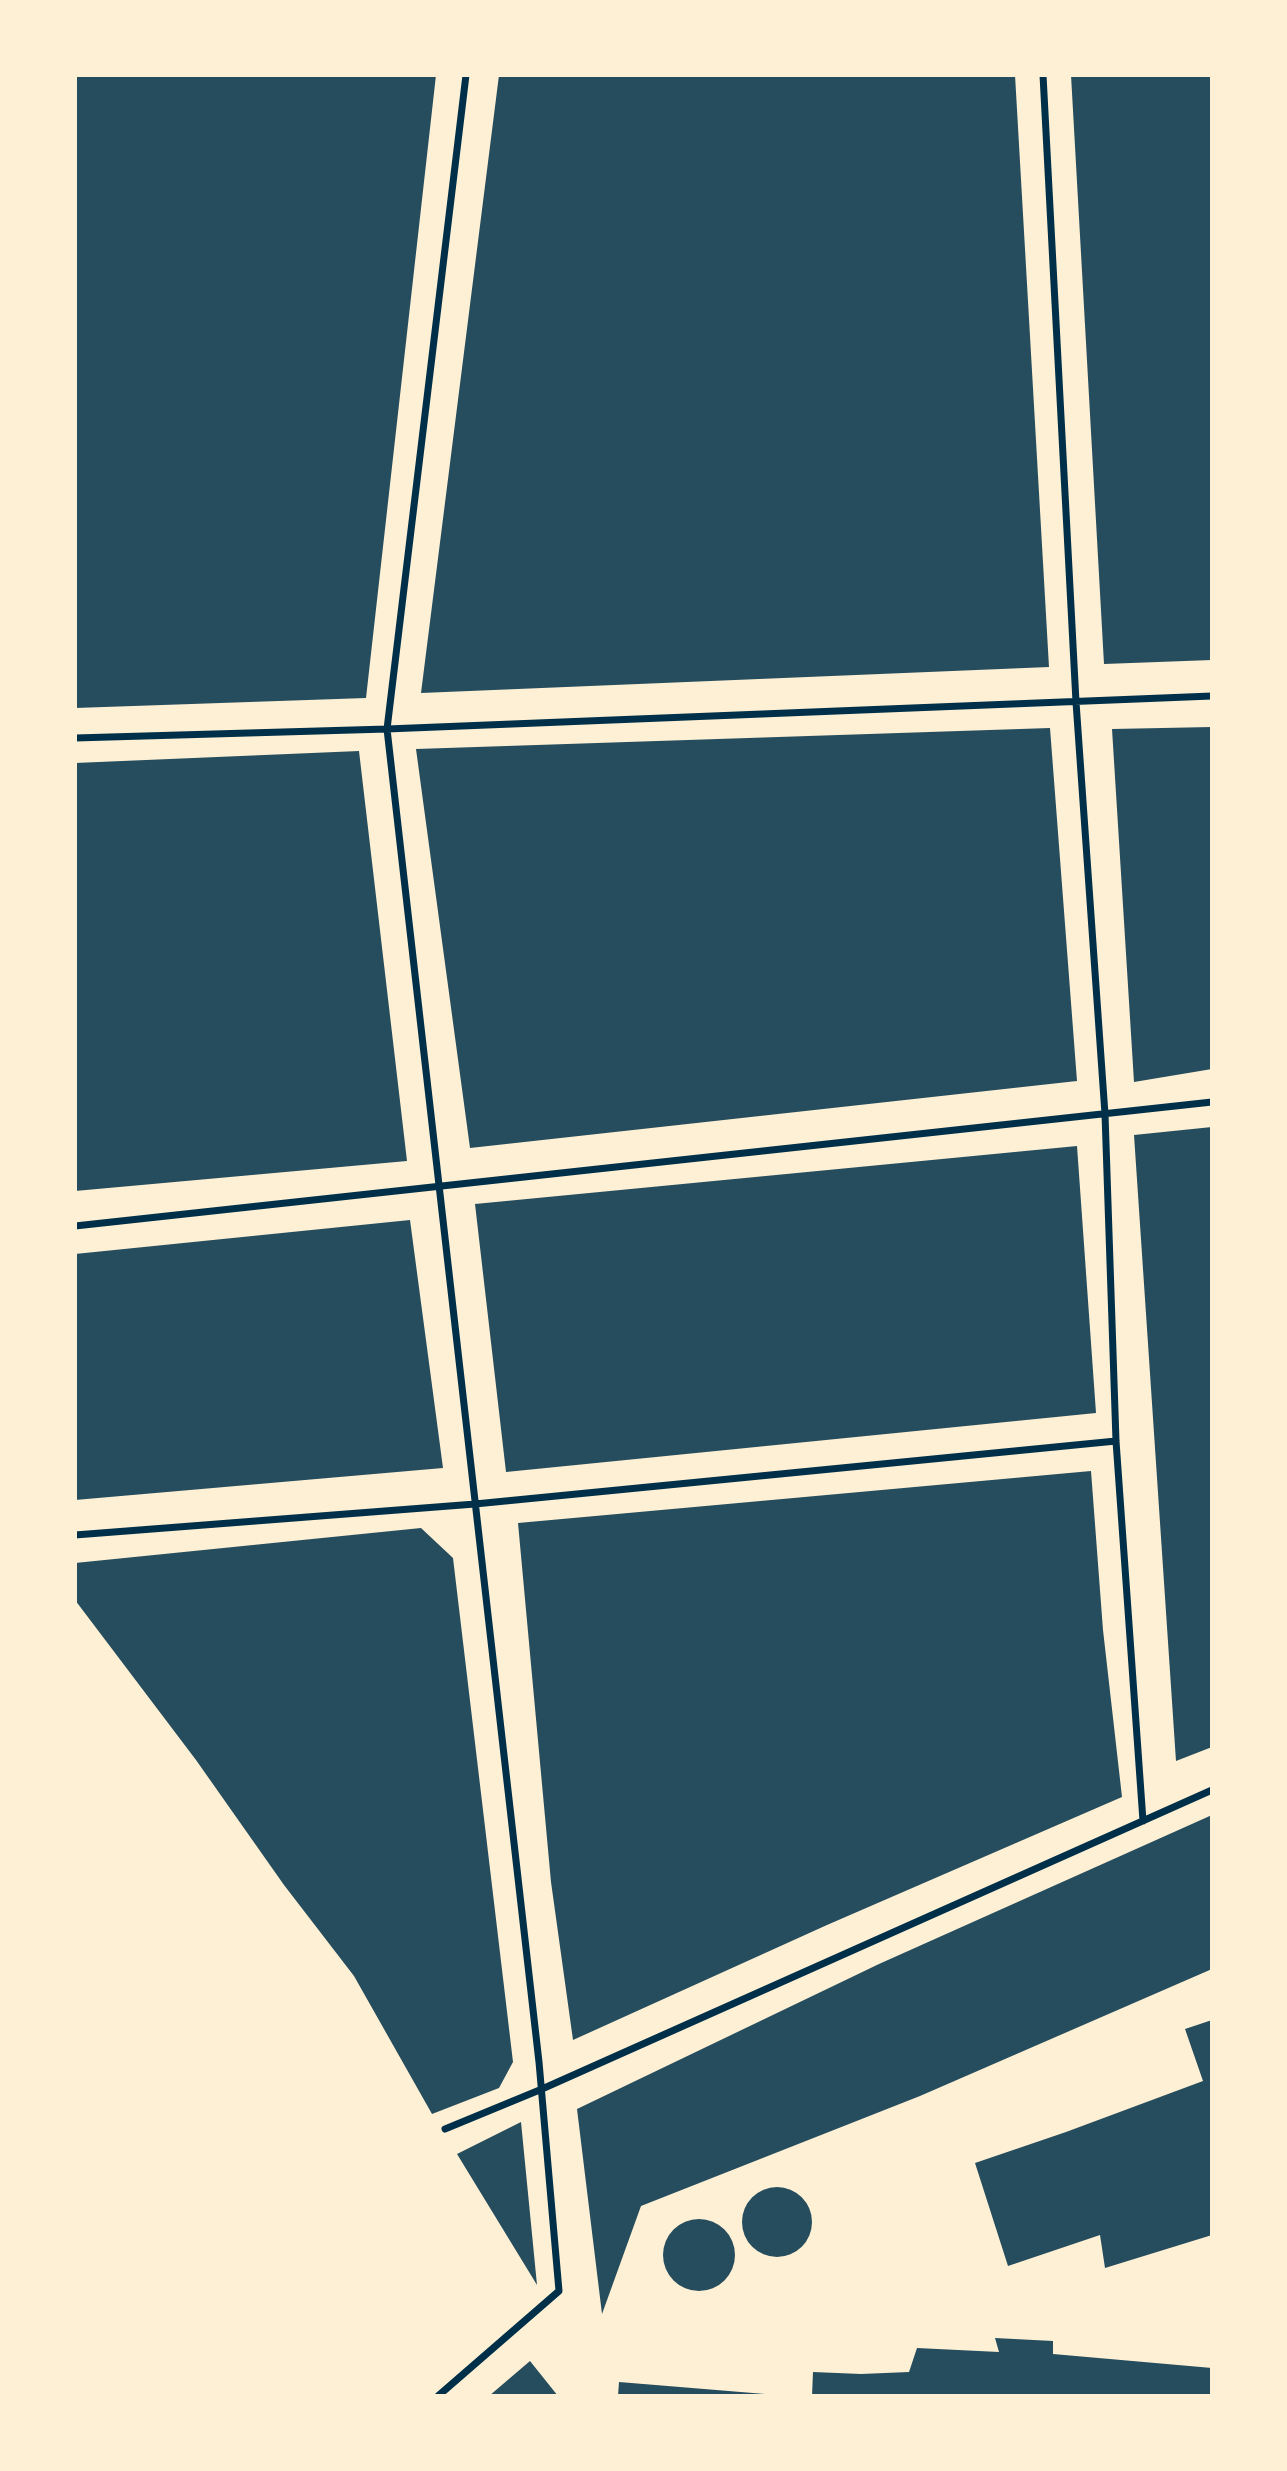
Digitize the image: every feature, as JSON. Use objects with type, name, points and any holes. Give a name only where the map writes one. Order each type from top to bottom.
[{"type":"street","points":[[438,2396],[559,2291],[542,2090],[387,729],[466,75]]},
{"type":"street","points":[[1043,75],[1076,702],[1105,1114],[1116,1441],[1143,1821]]},
{"type":"street","points":[[75,738],[387,729],[1212,696]]},
{"type":"street","points":[[75,1226],[1212,1102]]},
{"type":"street","points":[[75,1535],[475,1504],[1116,1441]]},
{"type":"street","points":[[445,2129],[542,2090],[1212,1790]]},
{"type":"building","points":[[75,75],[436,75],[366,698],[75,708]]},
{"type":"building","points":[[499,75],[1015,75],[1049,667],[421,693]]},
{"type":"building","points":[[1071,75],[1212,75],[1212,660],[1104,664]]},
{"type":"building","points":[[1212,727],[1212,1069],[1134,1082],[1112,729]]},
{"type":"building","points":[[1050,728],[1077,1081],[470,1148],[416,749]]},
{"type":"building","points":[[359,751],[407,1161],[75,1191],[75,763]]},
{"type":"building","points":[[1212,1127],[1212,1747],[1176,1761],[1134,1135]]},
{"type":"building","points":[[1077,1146],[1096,1413],[506,1472],[475,1204]]},
{"type":"building","points":[[410,1220],[443,1468],[75,1500],[75,1254]]},
{"type":"building","points":[[1091,1471],[1103,1630],[1122,1797],[827,1925],[573,2040],[551,1882],[518,1523]]},
{"type":"building","points":[[421,1528],[453,1558],[513,2062],[499,2088],[432,2114],[354,1976],[75,1600],[75,1563]]},
{"type":"building","points":[[1212,1815],[1212,1969],[920,2096],[641,2206],[602,2314],[577,2109],[879,1964]]},
{"type":"building","points":[[1212,2020],[1212,2235],[1105,2268],[1100,2235],[1008,2266],[975,2163],[1203,2081],[1185,2029]]},
{"type":"building","points":[[521,2122],[537,2285],[457,2154]]},
{"type":"building","points":[[770,2187],[784,2187],[797,2193],[806,2202],[812,2222],[810,2235],[802,2247],[784,2257],[770,2257],[757,2251],[748,2242],[742,2229],[742,2215],[748,2202],[757,2193]]},
{"type":"building","points":[[706,2219],[725,2229],[733,2241],[733,2269],[725,2281],[713,2289],[692,2291],[673,2281],[665,2269],[663,2248],[673,2229],[685,2221]]},
{"type":"building","points":[[995,2338],[1053,2341],[1053,2354],[1212,2368],[1212,2396],[812,2396],[813,2372],[909,2372],[917,2348],[999,2352]]},
{"type":"building","points":[[530,2361],[558,2396],[489,2396]]},
{"type":"building","points":[[619,2382],[765,2394],[765,2396],[618,2396]]}]
